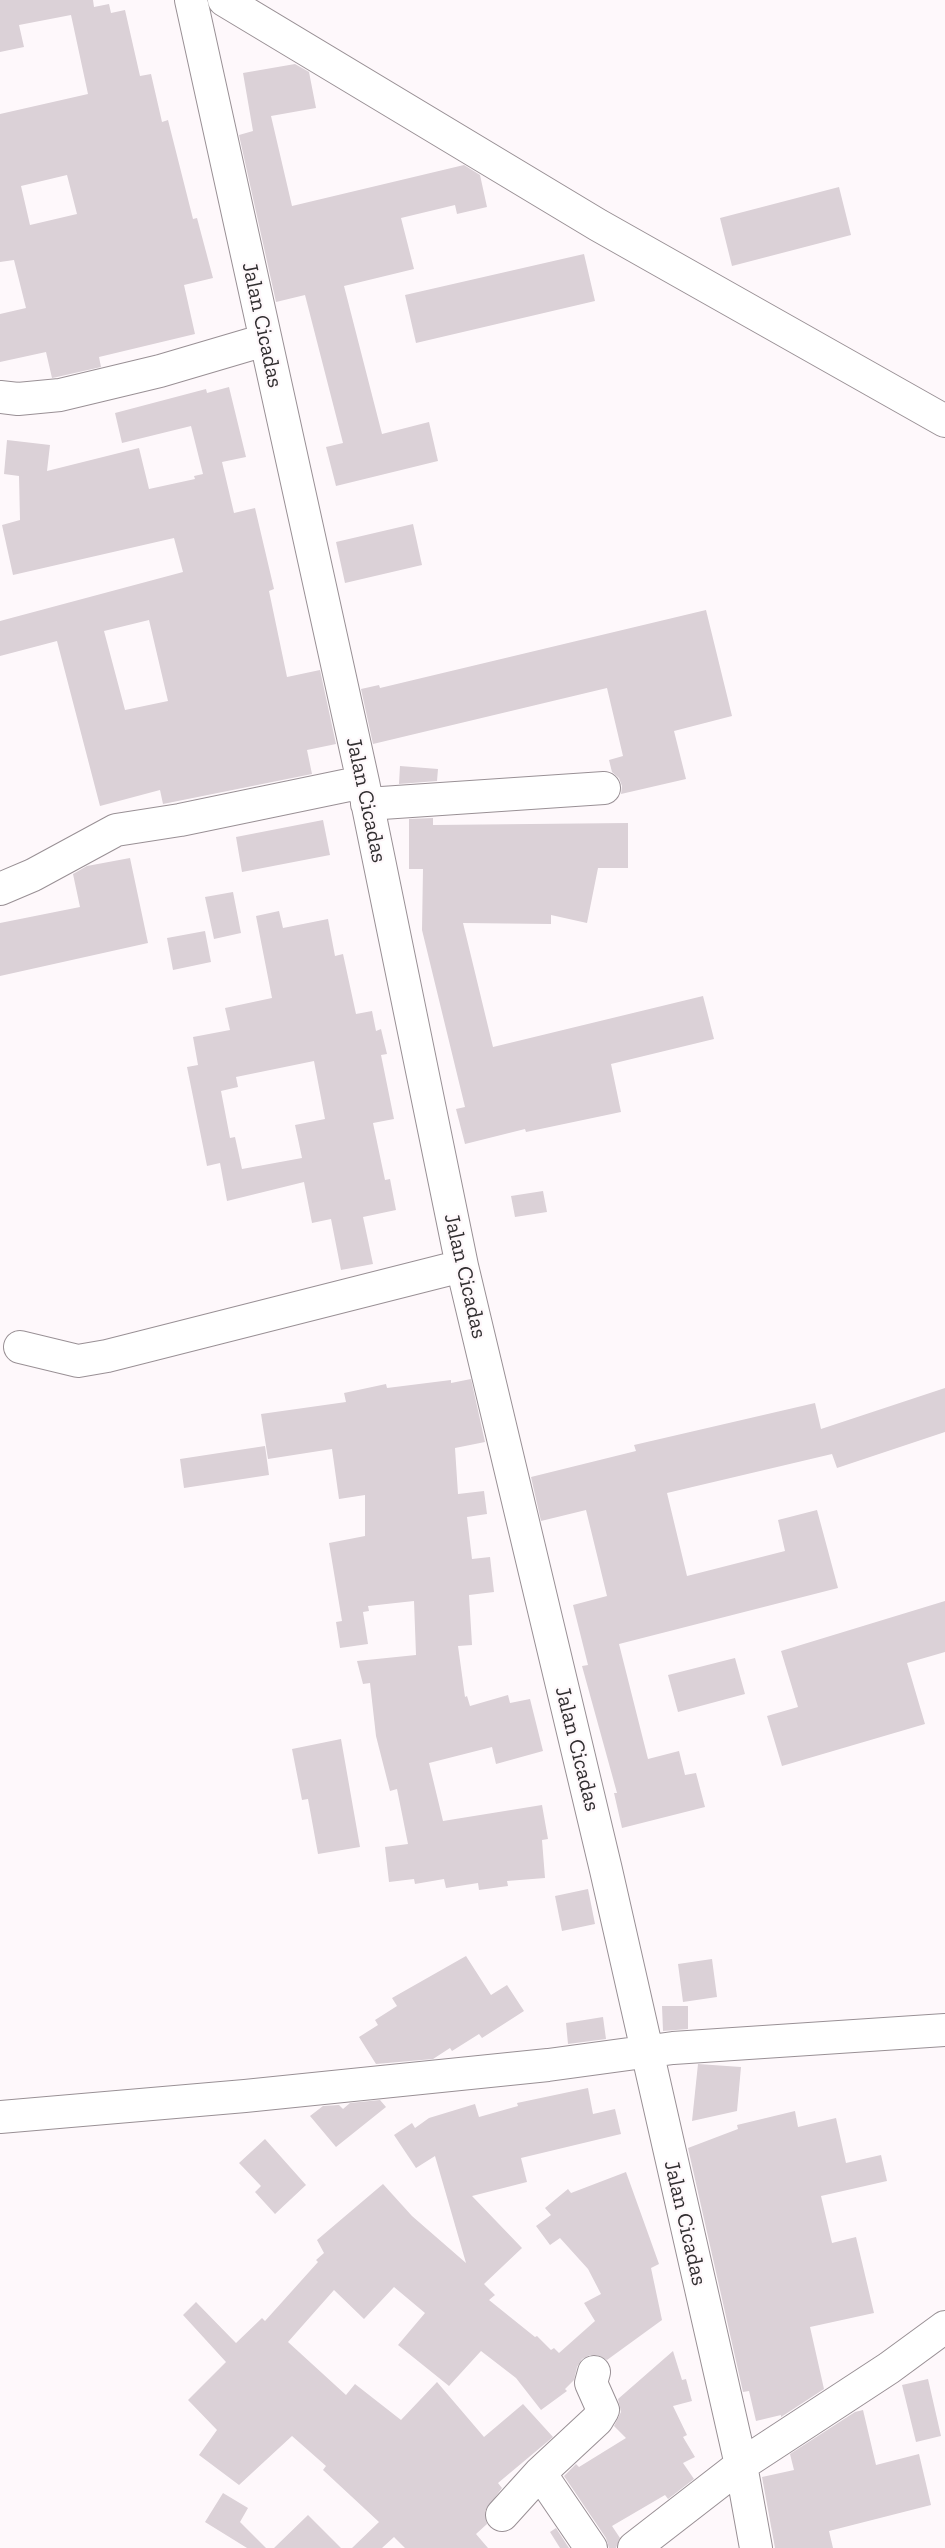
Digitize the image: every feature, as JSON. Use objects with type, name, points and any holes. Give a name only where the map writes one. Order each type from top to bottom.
[{"type":"street","name":"Jalan Cicadas","points":[[191,0],[365,793],[462,1266],[604,1858],[741,2465],[756,2548]]},
{"type":"street","points":[[224,0],[598,225],[945,420]]},
{"type":"street","points":[[0,397],[18,399],[60,395],[160,371],[265,340]]},
{"type":"street","points":[[0,889],[33,875],[116,830],[365,793],[604,788]]},
{"type":"street","points":[[20,1347],[78,1361],[107,1356],[462,1266]]},
{"type":"street","points":[[0,2117],[245,2096],[685,2048],[945,2030]]},
{"type":"street","points":[[634,2548],[741,2465],[889,2368],[945,2327]]},
{"type":"street","points":[[502,2515],[540,2473],[597,2420],[603,2410],[591,2383],[594,2372]]},
{"type":"street","points":[[540,2473],[591,2548]]},
{"type":"building","points":[[0,0],[93,0],[94,7],[109,4],[111,13],[125,10],[140,76],[151,74],[162,122],[168,120],[193,219],[197,218],[213,278],[184,285],[195,334],[99,357],[101,367],[52,378],[46,352],[0,362],[0,314],[26,308],[14,260],[0,262],[0,114],[88,94],[71,15],[19,25],[24,47],[0,52]],"holes":[[[67,175],[77,214],[30,225],[21,186]]]},
{"type":"building","points":[[295,64],[309,72],[316,108],[271,116],[292,206],[464,165],[480,175],[487,207],[457,214],[455,205],[401,218],[414,269],[344,286],[382,434],[429,422],[438,461],[336,486],[326,447],[343,443],[305,295],[276,302],[239,135],[253,131],[243,73]]},
{"type":"building","points":[[839,187],[851,235],[732,266],[720,218]]},
{"type":"building","points":[[584,254],[595,301],[416,343],[405,295]]},
{"type":"building","points":[[229,387],[246,457],[222,462],[234,513],[255,508],[274,589],[269,591],[287,677],[320,670],[336,744],[307,750],[312,774],[163,804],[160,790],[100,806],[57,641],[0,656],[0,621],[183,572],[174,538],[13,575],[2,525],[20,520],[19,476],[4,474],[7,440],[50,445],[47,471],[139,448],[149,489],[195,479],[194,476],[203,474],[191,426],[122,443],[115,413],[206,389],[207,393]],"holes":[[[149,620],[168,701],[125,710],[104,631]]]},
{"type":"building","points":[[413,524],[422,565],[345,583],[336,542]]},
{"type":"building","points":[[706,610],[732,716],[674,731],[686,779],[621,794],[622,786],[619,778],[612,772],[609,760],[623,756],[607,688],[373,744],[361,689],[379,685],[380,688]]},
{"type":"building","points":[[400,766],[438,769],[437,781],[399,784]]},
{"type":"building","points":[[433,818],[433,825],[628,823],[628,868],[598,868],[587,923],[551,915],[551,924],[463,923],[493,1047],[703,996],[714,1039],[611,1064],[621,1112],[526,1132],[525,1129],[465,1144],[456,1109],[465,1107],[422,930],[423,869],[409,869],[409,819]]},
{"type":"building","points":[[323,820],[330,855],[242,872],[236,837]]},
{"type":"building","points":[[130,858],[148,943],[0,976],[0,923],[80,907],[73,874],[87,866]]},
{"type":"building","points":[[233,892],[241,933],[214,939],[205,897]]},
{"type":"building","points":[[279,911],[283,928],[328,919],[335,956],[343,954],[356,1014],[372,1011],[376,1031],[381,1029],[387,1054],[381,1055],[394,1119],[373,1123],[385,1180],[390,1179],[396,1210],[363,1217],[373,1264],[341,1270],[331,1219],[312,1223],[304,1182],[227,1201],[220,1163],[207,1166],[187,1067],[198,1065],[193,1037],[230,1030],[225,1008],[272,998],[256,916]],"holes":[[[314,1061],[325,1119],[295,1125],[302,1158],[242,1169],[235,1137],[230,1138],[221,1091],[238,1087],[236,1077]]]},
{"type":"building","points":[[205,931],[211,962],[173,970],[167,938]]},
{"type":"building","points":[[543,1191],[547,1212],[515,1217],[511,1196]]},
{"type":"building","points":[[471,1379],[485,1442],[455,1448],[458,1494],[484,1491],[487,1514],[467,1517],[472,1559],[490,1557],[494,1592],[469,1595],[472,1645],[458,1646],[465,1697],[467,1696],[470,1706],[508,1695],[510,1703],[530,1699],[543,1751],[496,1764],[492,1747],[429,1763],[443,1821],[542,1805],[548,1839],[542,1840],[545,1878],[507,1881],[508,1886],[479,1890],[478,1883],[446,1888],[444,1879],[415,1884],[414,1879],[389,1882],[385,1847],[408,1844],[397,1789],[390,1791],[376,1736],[370,1683],[363,1684],[357,1661],[416,1655],[414,1601],[368,1606],[369,1611],[363,1612],[368,1644],[340,1648],[336,1622],[342,1621],[329,1543],[365,1536],[365,1495],[339,1499],[332,1449],[268,1459],[261,1414],[346,1402],[344,1393],[386,1384],[387,1388],[451,1380],[451,1383]]},
{"type":"building","points":[[945,1388],[945,1432],[837,1468],[832,1454],[667,1493],[687,1576],[785,1551],[778,1520],[817,1510],[838,1588],[619,1644],[648,1759],[679,1751],[685,1775],[696,1773],[705,1807],[622,1828],[614,1793],[617,1793],[582,1666],[588,1665],[573,1605],[607,1596],[586,1510],[541,1521],[531,1477],[636,1451],[634,1445],[815,1403],[821,1429]]},
{"type":"building","points":[[265,1446],[269,1475],[184,1488],[180,1459]]},
{"type":"building","points":[[945,1601],[945,1652],[907,1663],[925,1724],[782,1766],[767,1716],[798,1707],[781,1651]]},
{"type":"building","points":[[735,1658],[745,1694],[678,1712],[668,1675]]},
{"type":"building","points":[[341,1739],[360,1847],[318,1854],[308,1799],[302,1800],[292,1749]]},
{"type":"building","points":[[588,1889],[595,1924],[562,1931],[555,1896]]},
{"type":"building","points":[[466,1956],[491,1995],[507,1985],[524,2011],[482,2038],[479,2034],[452,2051],[450,2048],[433,2059],[376,2064],[359,2037],[378,2025],[375,2020],[397,2006],[392,1998]]},
{"type":"building","points":[[712,1959],[717,1997],[683,2002],[678,1964]]},
{"type":"building","points":[[662,2006],[688,2006],[688,2029],[663,2031]]},
{"type":"building","points":[[603,2017],[606,2039],[568,2044],[566,2023]]},
{"type":"building","points":[[698,2064],[741,2067],[737,2111],[692,2121]]},
{"type":"building","points":[[588,2088],[593,2114],[615,2109],[621,2134],[521,2158],[527,2182],[472,2196],[522,2248],[484,2284],[495,2295],[489,2300],[535,2337],[537,2336],[551,2350],[554,2348],[559,2353],[595,2321],[584,2303],[601,2294],[588,2269],[560,2238],[550,2245],[536,2226],[551,2215],[545,2208],[568,2189],[571,2193],[626,2172],[659,2264],[651,2268],[662,2320],[607,2360],[598,2355],[590,2355],[582,2359],[577,2367],[574,2380],[565,2389],[567,2391],[541,2410],[516,2378],[481,2351],[449,2386],[398,2345],[425,2313],[394,2287],[364,2319],[334,2290],[288,2342],[346,2395],[355,2384],[401,2420],[437,2382],[484,2437],[523,2404],[553,2437],[498,2483],[502,2488],[485,2511],[487,2524],[476,2534],[488,2548],[405,2548],[394,2537],[382,2548],[352,2548],[379,2522],[323,2470],[326,2466],[292,2436],[239,2485],[199,2455],[217,2430],[188,2400],[226,2362],[183,2315],[196,2302],[236,2343],[262,2318],[265,2321],[318,2262],[316,2260],[324,2253],[317,2240],[383,2184],[412,2216],[466,2263],[435,2156],[416,2168],[394,2135],[412,2123],[415,2128],[429,2118],[475,2104],[479,2117],[518,2106],[517,2103]]},
{"type":"building","points":[[380,2100],[386,2107],[336,2147],[310,2116],[323,2106],[339,2105],[343,2109],[350,2103]]},
{"type":"building","points":[[795,2111],[798,2127],[836,2118],[846,2163],[881,2155],[887,2181],[821,2196],[832,2243],[856,2237],[874,2313],[810,2327],[824,2389],[781,2417],[781,2415],[756,2421],[749,2391],[743,2392],[688,2148],[738,2129],[737,2125]]},
{"type":"building","points":[[265,2139],[306,2185],[275,2214],[255,2192],[261,2186],[239,2163]]},
{"type":"building","points":[[673,2351],[682,2380],[686,2379],[692,2401],[673,2406],[687,2435],[683,2437],[695,2457],[683,2463],[694,2479],[668,2499],[665,2495],[612,2526],[620,2538],[616,2548],[609,2548],[606,2538],[564,2476],[576,2464],[579,2467],[626,2438],[614,2426],[621,2412],[618,2399]]},
{"type":"building","points":[[928,2379],[941,2436],[916,2442],[902,2385]]},
{"type":"building","points":[[863,2410],[876,2465],[919,2454],[931,2505],[829,2531],[833,2548],[775,2548],[762,2477],[794,2470],[790,2454],[855,2412]]},
{"type":"building","points":[[223,2493],[248,2508],[240,2522],[266,2548],[247,2548],[205,2522]]},
{"type":"building","points":[[308,2515],[341,2548],[274,2548]]},
{"type":"building","points":[[556,2528],[569,2548],[560,2548],[550,2532]]}]
